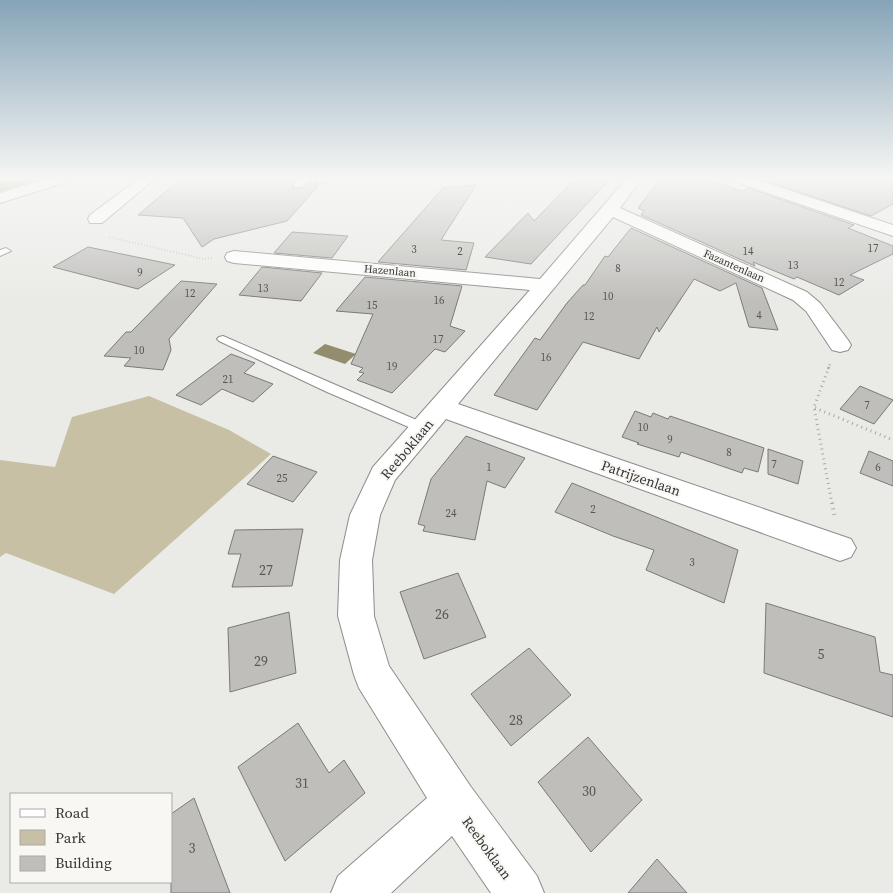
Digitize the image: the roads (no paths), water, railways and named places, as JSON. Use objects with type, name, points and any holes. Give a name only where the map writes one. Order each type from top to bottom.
[{"type":"street","name":"Reeboklaan","points":[[520,893],[454,804],[373,675],[356,616],[356,560],[365,515],[383,475],[603,219]]},
{"type":"street","name":"Fazantenlaan","points":[[629,219],[800,296],[813,307],[840,345]]},
{"type":"street","points":[[857,219],[893,231]]},
{"type":"street","name":"Hazenlaan","points":[[234,257],[546,286]]},
{"type":"street","name":"Patrijzenlaan","points":[[433,418],[840,548]]},
{"type":"street","points":[[355,893],[454,804]]},
{"type":"lane","points":[[223,339],[331,389],[433,418]]}]
